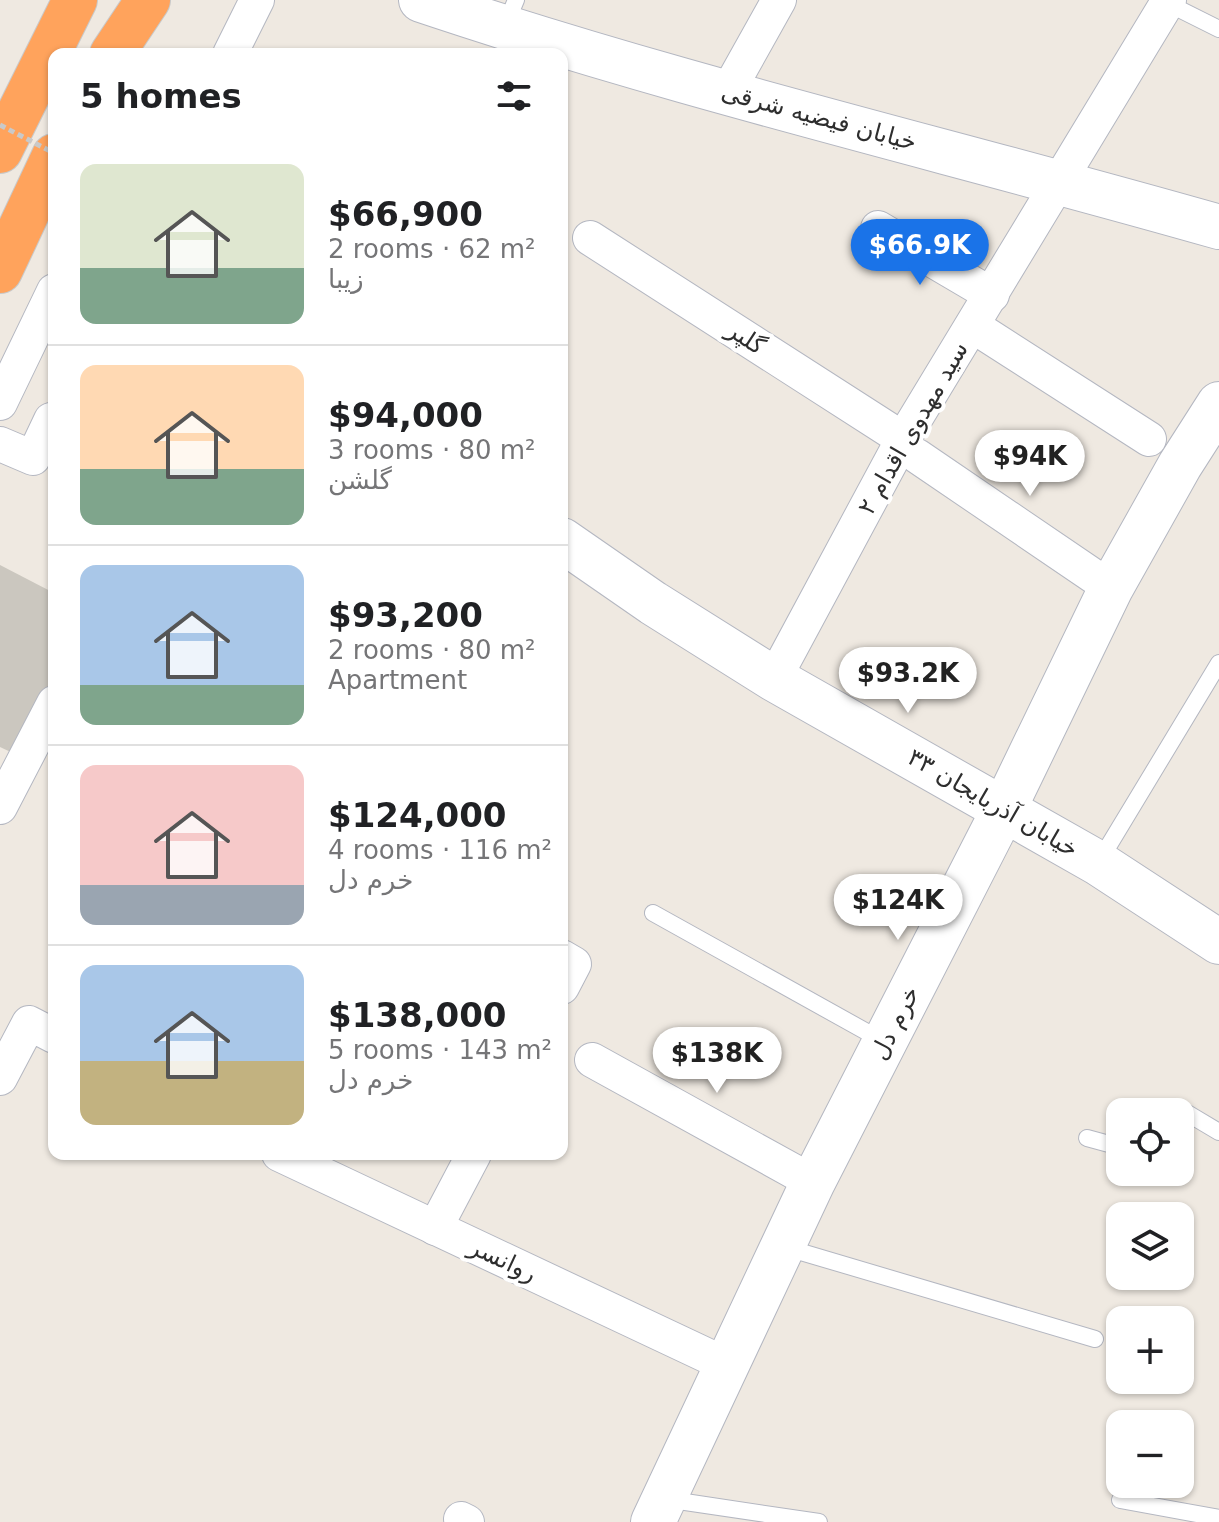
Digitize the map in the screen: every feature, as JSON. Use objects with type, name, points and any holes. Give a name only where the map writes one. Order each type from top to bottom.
[{"type":"highway","points":[[31,89],[56,0]]},
{"type":"highway","points":[[51,48],[75,0]]},
{"type":"highway","points":[[105,48],[128,0]]},
{"type":"highway","points":[[116,48],[148,0]]},
{"type":"highway","points":[[0,151],[48,55]]},
{"type":"highway","points":[[0,271],[48,176]]},
{"type":"street","points":[[233,48],[257,0]]},
{"type":"street","name":"خیابان فیضیه شرقی","points":[[422,0],[510,14],[727,93],[1219,227]]},
{"type":"street","points":[[727,93],[779,0]]},
{"type":"street","name":"سید مهدوی اقدام ۲","points":[[774,679],[910,447],[973,326],[1166,1]]},
{"type":"street","points":[[878,228],[992,295]]},
{"type":"street","name":"گلپر","points":[[590,238],[910,447],[1111,588]]},
{"type":"street","points":[[0,403],[48,303]]},
{"type":"street","points":[[973,326],[1149,439]]},
{"type":"street","name":"خرم دل","points":[[658,1510],[813,1182],[1004,809],[1111,588],[1180,465],[1219,404]]},
{"type":"street","points":[[0,444],[33,458],[48,426]]},
{"type":"street","name":"خیابان آذربایجان ۳۳","points":[[568,544],[653,603],[774,679],[1098,863],[1219,942]]},
{"type":"street","points":[[0,807],[48,715]]},
{"type":"street","points":[[0,1078],[29,1023],[48,1033]]},
{"type":"street","points":[[592,1060],[813,1182]]},
{"type":"street","name":"روانسر","points":[[292,1160],[727,1365]]},
{"type":"street","points":[[435,1228],[471,1160]]},
{"type":"lane","points":[[1166,1],[1219,29]]},
{"type":"lane","points":[[1098,863],[1219,663]]},
{"type":"lane","points":[[653,913],[885,1042]]},
{"type":"lane","points":[[1194,1117],[1219,1132]]},
{"type":"lane","points":[[1087,1138],[1106,1143]]},
{"type":"lane","points":[[783,1247],[1095,1339]]},
{"type":"lane","points":[[1120,1500],[1219,1518]]},
{"type":"lane","points":[[658,1510],[819,1522]]},
{"type":"path","points":[[0,125],[48,167]]},
{"type":"building","points":[[0,565],[48,590],[48,692],[17,755],[0,747]]}]
